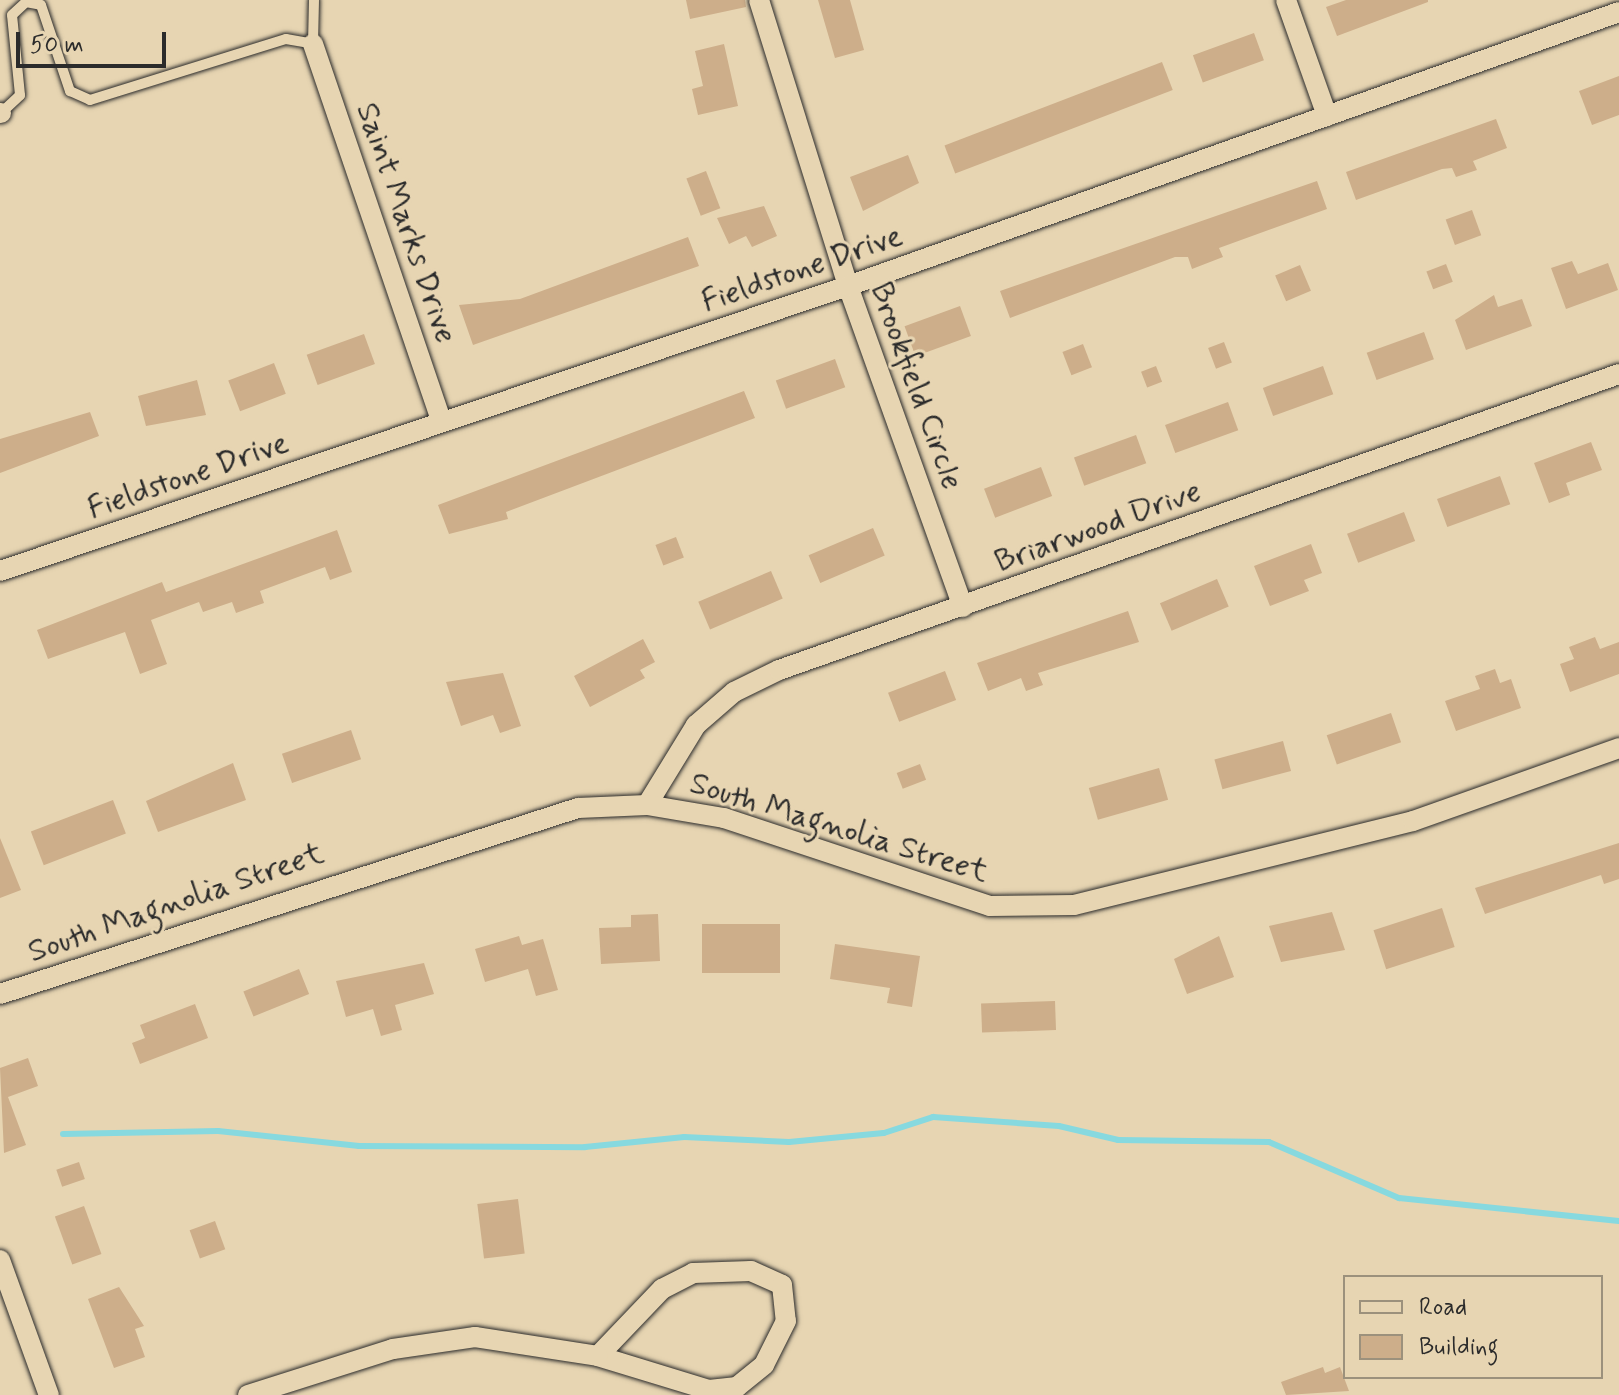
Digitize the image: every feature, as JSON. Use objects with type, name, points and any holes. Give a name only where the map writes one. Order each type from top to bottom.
[{"type":"street","name":"Brookfield Circle","points":[[759,0],[848,286],[963,607]]},
{"type":"street","points":[[1286,0],[1327,116]]},
{"type":"street","name":"Fieldstone Drive","points":[[0,571],[848,286],[1619,12]]},
{"type":"street","name":"Saint Marks Drive","points":[[313,44],[442,422]]},
{"type":"street","name":"Briarwood Drive","points":[[647,805],[696,725],[734,692],[963,607],[1619,374]]},
{"type":"street","name":"South Magnolia Street","points":[[0,994],[523,822],[578,808],[647,805],[724,818],[990,906],[1074,905],[1413,821],[1619,748]]},
{"type":"street","points":[[0,1260],[49,1395]]},
{"type":"street","points":[[248,1395],[393,1349],[475,1337],[598,1356],[709,1390],[737,1387],[764,1365],[786,1321],[782,1285],[751,1271],[693,1273],[662,1289],[598,1356]]},
{"type":"lane","points":[[1,113],[20,95],[12,15],[26,2],[41,5],[70,91],[90,100],[286,39],[313,44],[314,0]]},
{"type":"building","points":[[686,0],[745,0],[746,7],[690,19]]},
{"type":"building","points":[[818,0],[850,0],[864,50],[835,58]]},
{"type":"building","points":[[1346,0],[1428,2],[1337,36],[1326,7]]},
{"type":"building","points":[[1254,33],[1264,60],[1203,82],[1193,55]]},
{"type":"building","points":[[724,44],[738,106],[698,115],[692,89],[703,86],[695,51]]},
{"type":"building","points":[[1162,62],[1173,90],[955,174],[944,145]]},
{"type":"building","points":[[1619,76],[1619,115],[1592,125],[1579,91]]},
{"type":"building","points":[[1496,119],[1507,148],[1473,161],[1477,170],[1456,177],[1452,168],[1442,169],[1356,200],[1346,172]]},
{"type":"building","points":[[908,155],[919,183],[863,211],[850,177]]},
{"type":"building","points":[[706,171],[720,208],[701,216],[686,179]]},
{"type":"building","points":[[1317,181],[1327,209],[1219,248],[1223,257],[1192,269],[1188,257],[1175,257],[1010,318],[1000,291]]},
{"type":"building","points":[[764,206],[777,236],[752,247],[746,236],[729,244],[717,218]]},
{"type":"building","points":[[1472,210],[1481,235],[1455,245],[1446,220]]},
{"type":"building","points":[[688,237],[699,266],[473,345],[459,305],[520,299]]},
{"type":"building","points":[[1572,261],[1578,274],[1608,263],[1618,290],[1566,309],[1551,268]]},
{"type":"building","points":[[1446,264],[1453,282],[1433,289],[1426,272]]},
{"type":"building","points":[[1300,265],[1311,291],[1286,301],[1275,276]]},
{"type":"building","points":[[1494,295],[1498,307],[1522,299],[1532,326],[1466,350],[1455,320]]},
{"type":"building","points":[[960,306],[971,336],[916,356],[905,326]]},
{"type":"building","points":[[1424,332],[1434,359],[1377,380],[1367,353]]},
{"type":"building","points":[[364,334],[375,364],[318,385],[307,355]]},
{"type":"building","points":[[1224,342],[1232,363],[1216,369],[1208,348]]},
{"type":"building","points":[[1083,344],[1092,367],[1071,375],[1062,352]]},
{"type":"building","points":[[835,359],[845,387],[786,409],[776,381]]},
{"type":"building","points":[[274,363],[286,394],[240,411],[228,381]]},
{"type":"building","points":[[1156,366],[1162,382],[1147,388],[1141,372]]},
{"type":"building","points":[[1323,366],[1333,394],[1273,416],[1263,388]]},
{"type":"building","points":[[197,380],[206,415],[146,426],[138,396]]},
{"type":"building","points":[[744,391],[755,418],[506,512],[508,519],[449,534],[438,505]]},
{"type":"building","points":[[1228,402],[1238,430],[1175,453],[1165,425]]},
{"type":"building","points":[[90,412],[99,436],[0,473],[0,439]]},
{"type":"building","points":[[1136,435],[1146,463],[1084,486],[1074,458]]},
{"type":"building","points":[[1591,442],[1602,470],[1566,483],[1570,495],[1549,503],[1534,463]]},
{"type":"building","points":[[1041,467],[1052,496],[995,518],[984,489]]},
{"type":"building","points":[[1500,476],[1510,504],[1447,527],[1437,499]]},
{"type":"building","points":[[1404,512],[1415,541],[1358,563],[1347,534]]},
{"type":"building","points":[[873,528],[885,556],[820,583],[809,555]]},
{"type":"building","points":[[337,530],[352,572],[330,580],[325,567],[260,591],[264,603],[236,613],[232,602],[203,612],[199,602],[151,620],[167,664],[140,674],[125,632],[48,659],[37,630],[162,582],[166,592]]},
{"type":"building","points":[[676,537],[684,558],[663,565],[655,545]]},
{"type":"building","points":[[1311,544],[1322,573],[1304,580],[1309,591],[1270,606],[1254,566]]},
{"type":"building","points":[[771,571],[783,599],[710,629],[698,602]]},
{"type":"building","points":[[1217,579],[1229,607],[1172,631],[1160,603]]},
{"type":"building","points":[[1128,611],[1139,642],[1038,673],[1043,685],[1026,691],[1021,678],[988,691],[977,663]]},
{"type":"building","points":[[1595,637],[1600,649],[1619,642],[1619,674],[1570,692],[1560,664],[1574,659],[1569,647]]},
{"type":"building","points":[[643,639],[655,662],[640,670],[645,678],[590,707],[574,676]]},
{"type":"building","points":[[1495,669],[1500,683],[1511,679],[1521,708],[1456,731],[1445,701],[1480,689],[1475,676]]},
{"type":"building","points":[[945,671],[956,700],[899,722],[888,693]]},
{"type":"building","points":[[503,673],[521,726],[500,733],[493,715],[461,726],[446,682]]},
{"type":"building","points":[[1391,713],[1401,742],[1337,764],[1327,735]]},
{"type":"building","points":[[351,730],[361,759],[292,783],[282,754]]},
{"type":"building","points":[[1283,741],[1291,771],[1222,789],[1214,759]]},
{"type":"building","points":[[233,763],[246,800],[158,832],[146,801]]},
{"type":"building","points":[[920,764],[926,780],[903,789],[897,773]]},
{"type":"building","points":[[1159,768],[1168,800],[1098,820],[1089,788]]},
{"type":"building","points":[[113,800],[126,834],[44,865],[31,832]]},
{"type":"building","points":[[0,838],[21,890],[0,898]]},
{"type":"building","points":[[1619,843],[1619,879],[1604,884],[1601,875],[1485,914],[1475,888]]},
{"type":"building","points":[[1442,908],[1455,947],[1386,969],[1374,930]]},
{"type":"building","points":[[1332,912],[1345,950],[1281,962],[1269,926]]},
{"type":"building","points":[[658,914],[660,961],[601,964],[599,928],[631,927],[631,915]]},
{"type":"building","points":[[702,924],[780,924],[780,973],[702,973]]},
{"type":"building","points":[[519,936],[522,945],[543,939],[558,990],[536,996],[528,969],[485,982],[475,949]]},
{"type":"building","points":[[1219,936],[1234,977],[1187,994],[1174,959]]},
{"type":"building","points":[[835,944],[920,956],[912,1007],[887,1003],[890,988],[830,979]]},
{"type":"building","points":[[424,963],[434,994],[395,1005],[402,1030],[381,1036],[373,1009],[346,1017],[336,981]]},
{"type":"building","points":[[299,969],[309,994],[253,1017],[243,991]]},
{"type":"building","points":[[1055,1001],[1056,1030],[982,1033],[981,1004]]},
{"type":"building","points":[[195,1004],[208,1038],[140,1064],[132,1043],[145,1038],[140,1025]]},
{"type":"building","points":[[28,1058],[38,1086],[8,1097],[26,1145],[4,1153],[0,1068]]},
{"type":"building","points":[[79,1162],[85,1179],[62,1187],[56,1170]]},
{"type":"building","points":[[518,1199],[525,1254],[484,1259],[477,1204]]},
{"type":"building","points":[[84,1206],[101,1254],[72,1265],[55,1217]]},
{"type":"building","points":[[215,1221],[225,1249],[200,1258],[190,1230]]},
{"type":"building","points":[[119,1287],[144,1326],[135,1329],[145,1357],[114,1368],[88,1299]]},
{"type":"building","points":[[1323,1367],[1325,1373],[1340,1367],[1349,1391],[1286,1395],[1281,1382]]},
{"type":"waterway","points":[[63,1134],[218,1131],[359,1146],[585,1147],[684,1137],[789,1142],[884,1133],[933,1117],[1059,1126],[1118,1140],[1269,1142],[1399,1198],[1619,1221]]}]
